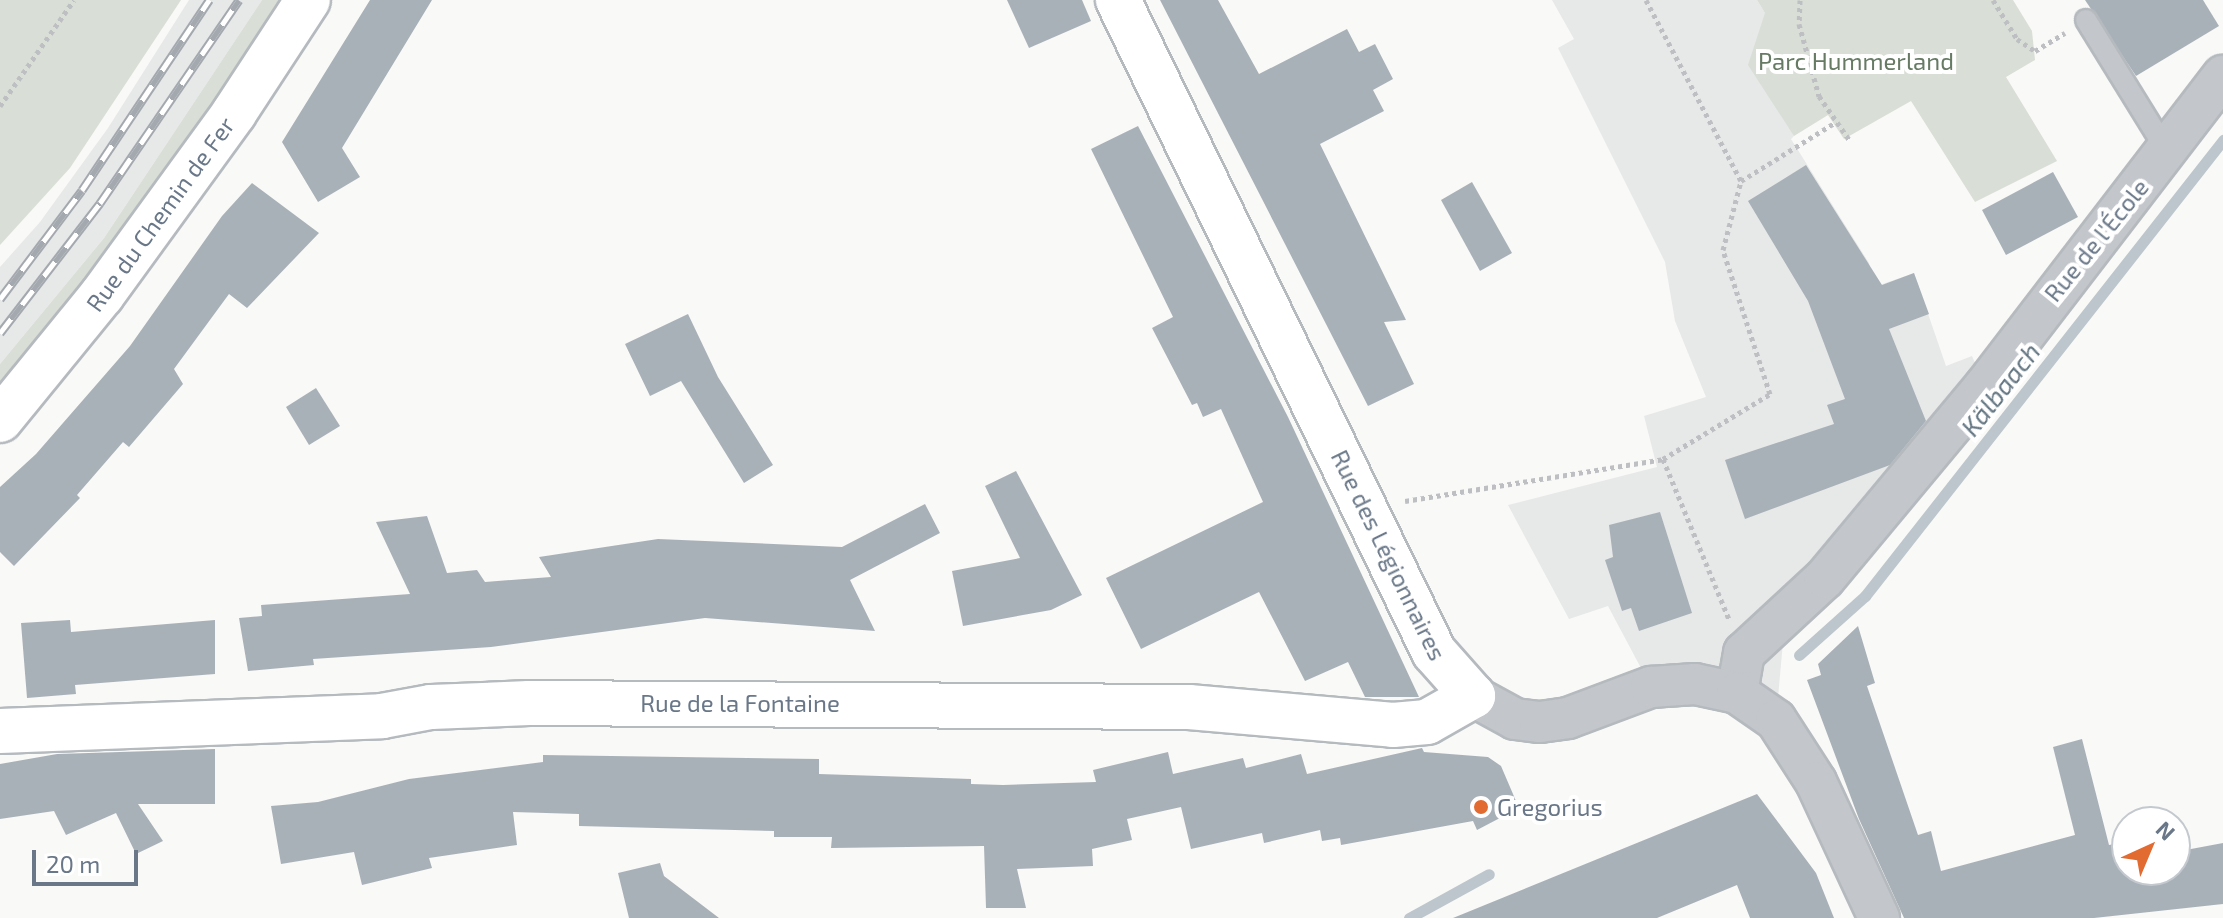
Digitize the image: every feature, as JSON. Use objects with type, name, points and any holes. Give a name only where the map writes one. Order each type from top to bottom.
[{"type":"street","name":"Rue du Chemin de Fer","points":[[0,420],[111,283],[234,113],[308,0]]},
{"type":"street","name":"Rue des Légionnaires","points":[[1118,0],[1434,652],[1473,696],[1515,719],[1540,722],[1568,718],[1651,687],[1695,684],[1737,693],[1776,720],[1816,782],[1879,918]]},
{"type":"street","name":"Rue de l'École","points":[[1744,653],[1825,578],[1985,386],[2223,76]]},
{"type":"street","points":[[1737,693],[1744,653]]},
{"type":"street","name":"Rue de la Fontaine","points":[[0,731],[382,716],[431,707],[529,703],[1189,707],[1393,725],[1427,722],[1473,696]]},
{"type":"lane","points":[[2086,20],[2167,151]]},
{"type":"path","points":[[0,106],[74,0]]},
{"type":"path","points":[[1365,508],[1663,459],[1770,394],[1723,250],[1741,181],[1646,0]]},
{"type":"path","points":[[1800,0],[1799,24],[1819,96],[1850,141]]},
{"type":"path","points":[[1993,0],[2017,39],[2035,51],[2086,20]]},
{"type":"path","points":[[1741,181],[1836,122]]},
{"type":"path","points":[[1663,459],[1744,653]]},
{"type":"shaded area","points":[[189,0],[262,0],[104,238],[0,364],[0,267],[40,222],[108,128]]},
{"type":"shaded area","points":[[1552,0],[1757,0],[1765,13],[1794,136],[1791,139],[1869,263],[1874,287],[1914,273],[1946,366],[1972,356],[1985,386],[1783,642],[1776,720],[1651,687],[1608,606],[1569,619],[1508,505],[1657,467],[1644,416],[1706,397],[1675,321],[1665,262],[1558,48],[1574,39]]},
{"type":"green space","points":[[0,0],[181,0],[70,168],[0,245]]},
{"type":"green space","points":[[262,0],[294,0],[0,403],[0,364],[104,238]]},
{"type":"green space","name":"Parc Hummerland","points":[[1757,0],[2013,0],[2032,31],[2035,60],[2006,77],[2057,161],[1975,202],[1911,101],[1844,139],[1828,115],[1794,136],[1748,65],[1765,13]]},
{"type":"building","points":[[370,0],[432,0],[342,148],[360,177],[318,202],[282,142]]},
{"type":"building","points":[[1007,0],[1082,0],[1091,21],[1029,48]]},
{"type":"building","points":[[1160,0],[1218,0],[1259,74],[1347,29],[1359,52],[1375,44],[1393,79],[1373,90],[1384,111],[1320,144],[1406,320],[1384,322],[1414,384],[1368,406]]},
{"type":"building","points":[[2085,0],[2203,0],[2219,26],[2136,76]]},
{"type":"building","points":[[1138,126],[1288,417],[1419,697],[1365,697],[1348,662],[1305,681],[1259,592],[1141,649],[1106,578],[1263,502],[1221,409],[1203,417],[1197,403],[1192,405],[1152,328],[1173,317],[1091,149]]},
{"type":"building","points":[[1806,165],[1882,285],[1914,273],[1929,314],[1889,329],[1926,421],[1890,465],[1745,519],[1725,460],[1834,424],[1827,405],[1845,399],[1808,301],[1748,201]]},
{"type":"building","points":[[2053,172],[2078,217],[2006,255],[1982,210]]},
{"type":"building","points":[[1472,182],[1512,253],[1480,271],[1441,200]]},
{"type":"building","points":[[252,183],[319,233],[247,308],[229,294],[174,369],[183,384],[129,447],[123,442],[77,495],[80,498],[14,566],[0,552],[0,487],[36,454],[130,346],[222,216]]},
{"type":"building","points":[[688,314],[718,377],[773,465],[744,483],[681,381],[650,396],[625,344]]},
{"type":"building","points":[[316,388],[340,426],[309,445],[286,407]]},
{"type":"building","points":[[1016,471],[1082,595],[1051,610],[963,626],[952,571],[1020,558],[985,486]]},
{"type":"building","points":[[925,504],[940,533],[850,580],[875,631],[705,618],[491,647],[313,659],[314,665],[248,671],[239,618],[262,616],[261,605],[410,594],[376,522],[427,516],[447,573],[477,570],[485,582],[551,577],[539,557],[658,539],[842,547]]},
{"type":"building","points":[[1660,512],[1692,613],[1639,631],[1631,608],[1622,611],[1605,560],[1613,557],[1609,525]]},
{"type":"building","points":[[70,620],[71,632],[215,620],[215,674],[75,685],[76,694],[27,698],[21,623]]},
{"type":"building","points":[[1858,626],[1875,683],[1867,686],[1918,835],[1931,831],[1941,871],[2075,835],[2053,747],[2082,739],[2111,845],[2111,886],[2191,886],[2191,849],[2223,843],[2223,904],[2094,918],[1904,918],[1859,819],[1807,680],[1821,675],[1818,664]]},
{"type":"building","points":[[1422,748],[1424,752],[1488,757],[1501,766],[1519,808],[1477,830],[1473,821],[1341,845],[1340,838],[1322,841],[1320,830],[1264,843],[1262,833],[1191,849],[1181,807],[1127,819],[1132,840],[1092,849],[1093,866],[1017,869],[1026,908],[986,908],[984,846],[831,848],[832,837],[774,837],[774,831],[579,826],[579,814],[513,812],[517,845],[429,858],[432,868],[362,885],[354,852],[281,864],[271,806],[318,802],[409,779],[543,762],[543,755],[819,759],[819,774],[971,779],[971,784],[1003,785],[1096,782],[1093,770],[1168,752],[1173,774],[1243,758],[1246,768],[1301,754],[1307,774]]},
{"type":"building","points":[[215,749],[215,804],[138,804],[163,841],[136,854],[116,813],[66,835],[54,811],[0,819],[0,764],[57,754]]},
{"type":"building","points":[[1757,794],[1816,873],[1834,918],[1750,918],[1737,885],[1657,918],[1453,918]]},
{"type":"building","points":[[660,863],[664,876],[719,918],[629,918],[618,873]]},
{"type":"waterway","name":"Kälbaach","points":[[1799,655],[1865,596],[2223,140]]},
{"type":"waterway","name":"Kälbaach","points":[[1409,918],[1489,874]]},
{"type":"railway","points":[[0,299],[82,190],[209,0]]},
{"type":"railway","points":[[0,333],[100,203],[239,0]]},
{"type":"place","name":"Gregorius","points":[[1481,807]]}]
